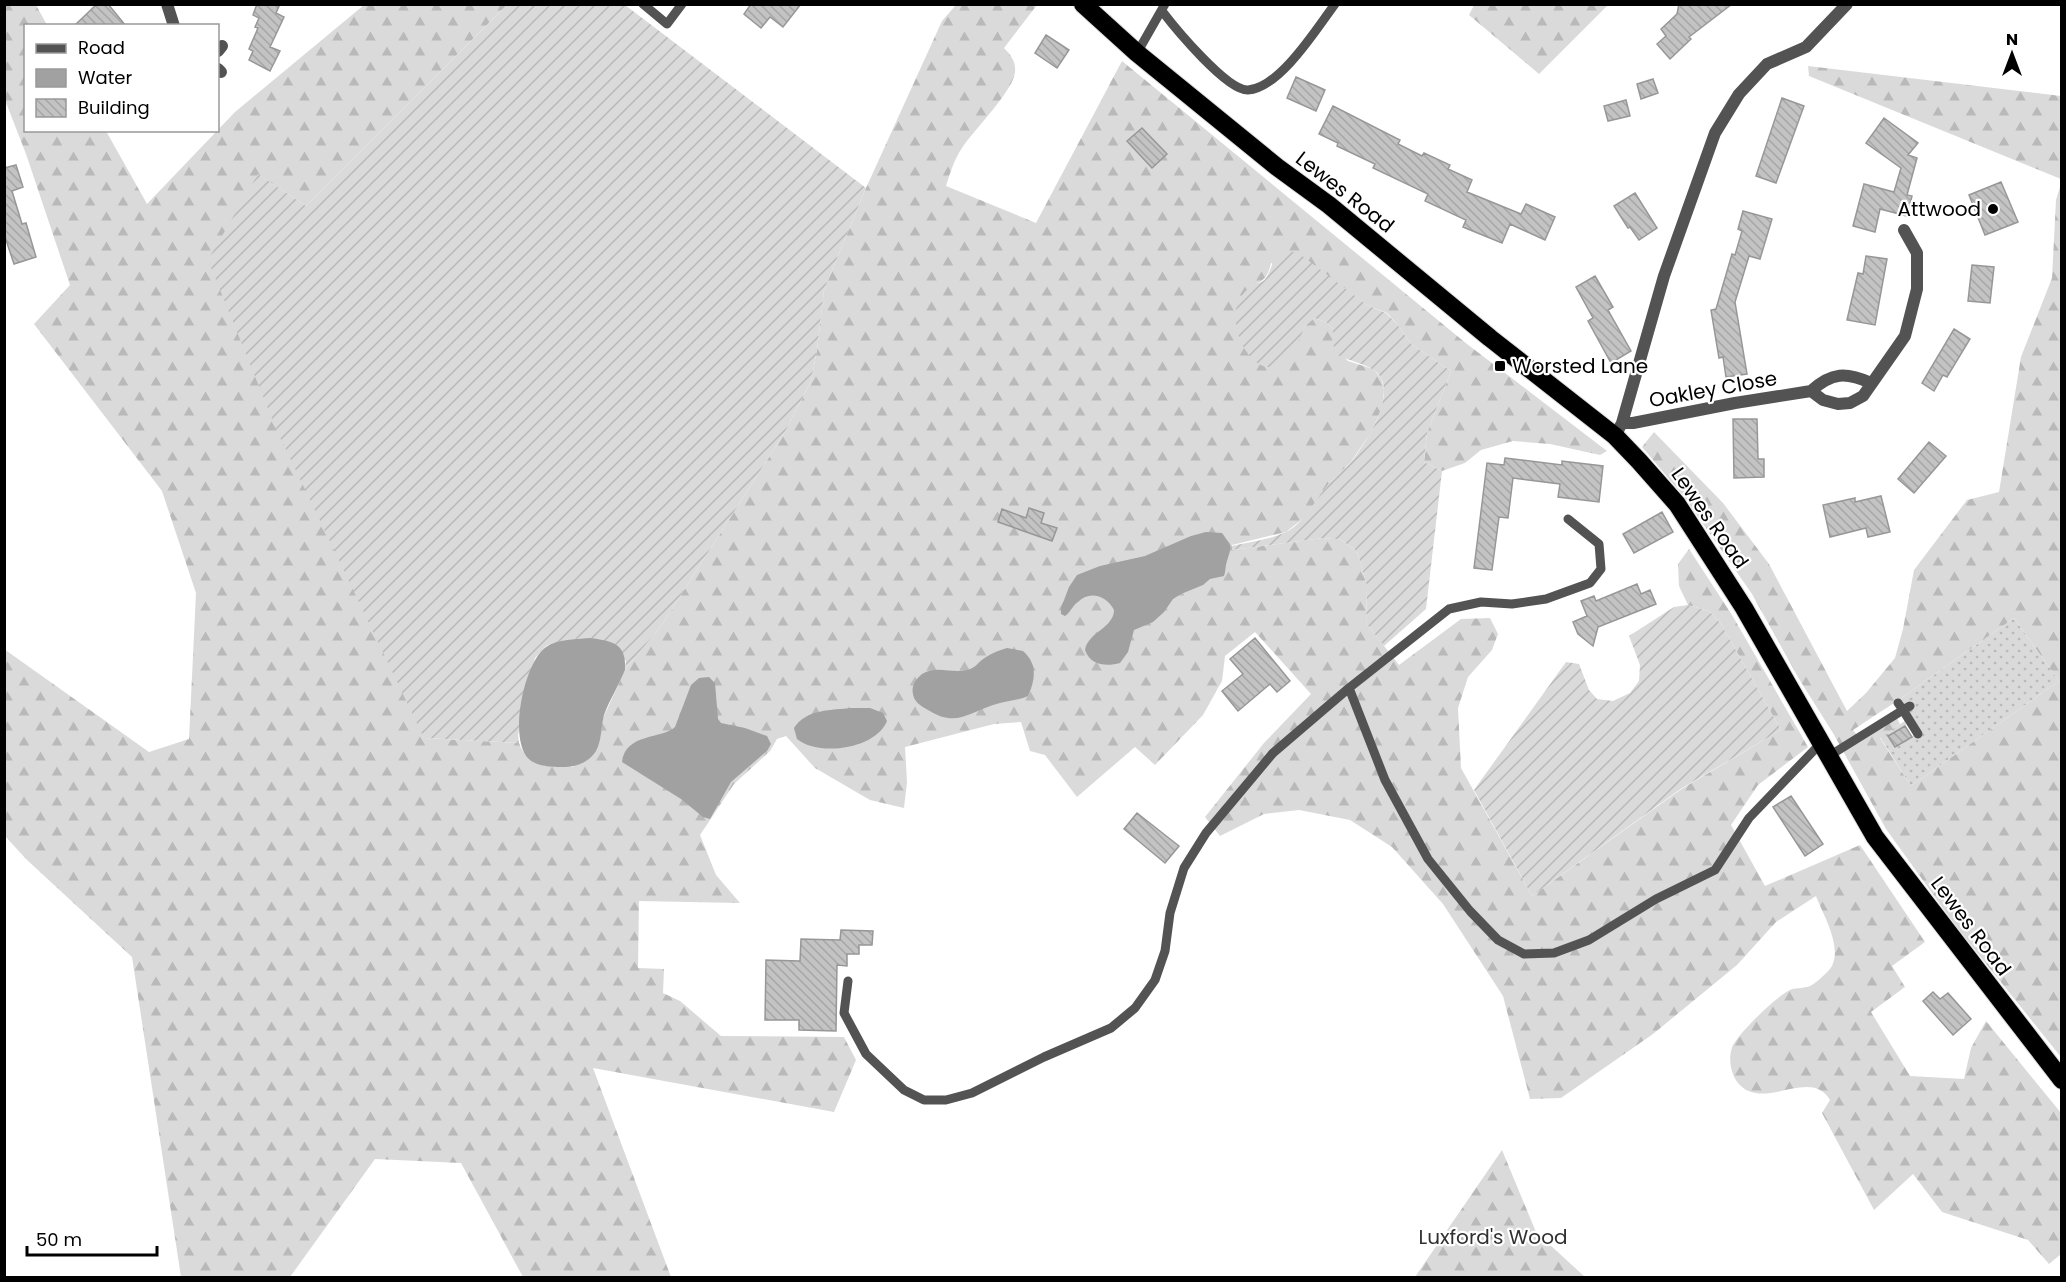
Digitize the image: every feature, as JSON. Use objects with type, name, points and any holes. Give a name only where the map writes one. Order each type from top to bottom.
[{"type":"highway","name":"Lewes Road","points":[[1083,4],[1137,53],[1268,160],[1619,430],[1677,504],[1744,608],[1875,837],[2061,1080]]},
{"type":"street","points":[[167,4],[173,24]]},
{"type":"street","points":[[1619,430],[1664,276],[1715,133],[1740,94],[1767,64],[1806,46],[1847,4]]},
{"type":"street","points":[[1811,391],[1823,400],[1838,404],[1850,403],[1863,396],[1905,336],[1917,289],[1917,253],[1904,230]]},
{"type":"street","name":"Oakley Close","points":[[1619,430],[1633,423],[1811,391],[1819,383],[1842,374],[1871,383]]},
{"type":"lane","points":[[643,4],[667,24],[682,4]]},
{"type":"lane","points":[[1137,53],[1163,8],[1179,33],[1236,88],[1247,90],[1260,87],[1288,67],[1335,4]]},
{"type":"lane","points":[[848,981],[844,1013],[866,1054],[904,1090],[924,1100],[945,1100],[972,1093],[1044,1057],[1111,1028],[1135,1008],[1155,980],[1165,951],[1170,913],[1184,868],[1206,833],[1273,753],[1349,688],[1449,609],[1481,602],[1512,604],[1546,599],[1590,583],[1602,569],[1599,544],[1568,519]]},
{"type":"lane","points":[[1349,688],[1385,780],[1428,859],[1470,911],[1498,940],[1524,954],[1554,952],[1589,940],[1656,899],[1714,870],[1749,818],[1825,750],[1903,706],[1918,734]]},
{"type":"green space","points":[[5,5],[36,5],[46,24],[24,24],[24,132],[107,132],[147,204],[216,132],[219,132],[219,129],[235,112],[364,5],[507,5],[306,206],[259,175],[424,738],[519,743],[523,751],[534,762],[549,766],[573,767],[600,738],[603,718],[625,670],[661,626],[785,432],[811,381],[824,290],[866,188],[942,21],[956,5],[1037,5],[1004,48],[1014,62],[1013,80],[962,148],[954,162],[946,186],[1036,223],[1122,61],[1467,344],[1607,451],[1600,455],[1550,444],[1513,441],[1481,450],[1465,463],[1442,471],[1424,462],[1427,433],[1451,371],[1411,344],[1387,313],[1367,305],[1335,282],[1271,263],[1265,278],[1251,286],[1299,337],[1305,326],[1314,318],[1326,322],[1333,329],[1333,345],[1348,361],[1373,369],[1381,378],[1384,390],[1382,408],[1370,434],[1350,463],[1331,481],[1305,517],[1286,532],[1232,545],[1232,550],[1323,538],[1341,540],[1357,551],[1367,586],[1366,623],[1399,665],[1461,619],[1490,618],[1498,634],[1492,650],[1468,677],[1458,708],[1461,768],[1532,896],[1683,788],[1781,730],[1721,624],[1709,611],[1688,605],[1679,586],[1678,564],[1689,549],[1732,615],[1808,747],[1758,785],[1731,825],[1765,886],[1860,845],[1925,942],[1892,966],[1905,987],[1871,1012],[1910,1076],[1964,1079],[1971,1048],[1986,1021],[2061,1113],[2061,1254],[2049,1264],[2028,1240],[1942,1212],[1913,1174],[1874,1210],[1822,1113],[1830,1100],[1821,1091],[1811,1087],[1760,1094],[1748,1091],[1738,1083],[1730,1062],[1735,1042],[1776,999],[1792,989],[1812,985],[1832,966],[1835,949],[1833,940],[1816,896],[1776,922],[1737,965],[1653,1034],[1561,1098],[1530,1099],[1503,996],[1443,904],[1392,847],[1350,820],[1299,810],[1264,814],[1220,836],[1205,817],[1264,743],[1311,694],[1255,632],[1225,656],[1222,681],[1203,715],[1155,765],[1135,747],[1077,797],[1045,755],[1030,751],[1021,722],[994,724],[905,747],[907,782],[904,808],[870,800],[815,768],[786,736],[777,739],[770,751],[734,784],[700,835],[716,875],[740,903],[639,901],[638,968],[664,969],[663,993],[680,1001],[721,1036],[844,1037],[856,1060],[834,1112],[593,1068],[671,1277],[523,1277],[461,1163],[375,1159],[290,1277],[181,1277],[132,957],[26,859],[5,836],[4,649],[149,752],[189,739],[196,593],[162,491],[34,324],[70,285],[26,154],[5,100]]},
{"type":"green space","points":[[507,5],[625,5],[866,188],[824,290],[811,381],[785,432],[661,626],[625,670],[626,661],[590,638],[553,643],[546,646],[535,658],[518,735],[519,743],[424,738],[277,431],[208,260],[258,174],[306,206]]},
{"type":"green space","points":[[1474,5],[1606,5],[1539,74],[1469,15]]},
{"type":"green space","points":[[1808,66],[2061,96],[2061,179],[1809,76]]},
{"type":"green space","points":[[2061,184],[2061,1057],[1955,925],[1886,829],[1752,594],[1685,498],[1642,447],[1654,432],[1723,503],[1769,564],[1847,711],[1866,693],[1895,658],[1914,570],[1967,500],[1999,492],[2021,357],[2052,278],[2056,200]],"holes":[[[2014,618],[2059,681],[1911,786],[1880,738],[1900,724],[1897,718],[1861,740],[1853,730]]]},
{"type":"green space","points":[[1287,250],[1301,255],[1367,305],[1386,313],[1411,344],[1451,371],[1427,433],[1424,462],[1442,471],[1426,609],[1384,646],[1366,623],[1367,586],[1357,551],[1341,540],[1323,538],[1232,550],[1232,546],[1286,532],[1299,522],[1333,478],[1349,465],[1357,454],[1376,422],[1383,399],[1384,388],[1378,374],[1368,367],[1338,355],[1333,345],[1333,329],[1326,322],[1314,318],[1305,326],[1294,352],[1281,366],[1263,366],[1248,354],[1238,335],[1235,315],[1237,305],[1248,289],[1266,278],[1277,255]]},
{"type":"green space","points":[[1688,605],[1709,611],[1721,624],[1781,730],[1682,788],[1532,896],[1474,790],[1566,662],[1579,664],[1589,690],[1597,699],[1613,701],[1630,693],[1639,681],[1640,665],[1629,636],[1674,607]]},
{"type":"green space","points":[[2014,618],[2059,681],[1911,786],[1880,737],[1905,721],[1906,725],[1888,736],[1895,747],[1914,735],[1917,739],[1922,736],[1907,711],[1914,706],[1911,701],[1904,705],[1900,699]]},
{"type":"green space","name":"Luxford's Wood","points":[[1502,1150],[1536,1232],[1585,1277],[1415,1277]]},
{"type":"water","points":[[1206,532],[1222,533],[1229,544],[1224,576],[1210,579],[1203,585],[1181,594],[1173,599],[1153,622],[1134,630],[1128,652],[1120,663],[1104,665],[1091,659],[1085,650],[1087,644],[1110,621],[1114,610],[1103,598],[1088,596],[1076,604],[1065,616],[1061,614],[1069,587],[1077,575],[1100,566],[1145,556]]},
{"type":"water","points":[[590,638],[605,640],[616,645],[621,649],[625,661],[625,670],[604,715],[598,747],[590,758],[574,766],[551,767],[534,762],[523,751],[519,720],[521,702],[531,668],[538,655],[551,644]]},
{"type":"water","points":[[1007,648],[1023,651],[1031,661],[1034,677],[1028,696],[954,718],[937,715],[920,705],[915,699],[913,685],[922,674],[933,670],[970,669],[988,656]]},
{"type":"water","points":[[709,677],[715,683],[718,719],[721,723],[767,736],[771,744],[767,751],[731,782],[710,819],[703,817],[681,799],[622,762],[630,746],[637,741],[675,727],[691,685],[699,678]]},
{"type":"water","points":[[870,708],[883,713],[887,721],[881,731],[871,738],[846,747],[819,748],[797,739],[794,728],[805,717],[828,710]]},
{"type":"building","points":[[97,4],[108,4],[124,24],[76,24]]},
{"type":"building","points":[[257,4],[280,4],[276,13],[284,17],[270,47],[280,51],[270,71],[249,60],[253,51],[249,49],[258,28],[255,27],[259,18],[253,15]]},
{"type":"building","points":[[751,4],[801,4],[783,27],[770,17],[761,28],[744,14]]},
{"type":"building","points":[[1679,4],[1732,4],[1689,37],[1691,39],[1670,59],[1657,44],[1666,36],[1661,29],[1677,14]]},
{"type":"building","points":[[1046,35],[1069,50],[1057,68],[1035,53]]},
{"type":"building","points":[[1296,77],[1325,90],[1316,111],[1287,98]]},
{"type":"building","points":[[1653,79],[1658,93],[1641,99],[1637,84]]},
{"type":"building","points":[[1782,98],[1804,106],[1776,183],[1756,176]]},
{"type":"building","points":[[1626,100],[1630,116],[1608,121],[1604,106]]},
{"type":"building","points":[[1333,106],[1400,140],[1398,144],[1422,156],[1424,153],[1450,165],[1448,169],[1472,180],[1467,192],[1521,214],[1526,204],[1555,217],[1545,240],[1510,224],[1502,243],[1463,227],[1466,220],[1425,201],[1428,194],[1373,168],[1375,164],[1337,146],[1338,143],[1319,134]]},
{"type":"building","points":[[1884,118],[1918,143],[1908,155],[1917,158],[1907,195],[1912,196],[1907,216],[1880,209],[1875,232],[1853,226],[1864,184],[1894,192],[1901,168],[1866,143]]},
{"type":"building","points":[[1142,128],[1167,154],[1152,168],[1127,141]]},
{"type":"building","points":[[16,165],[23,187],[12,191],[22,224],[26,223],[36,257],[14,264],[4,234],[4,168]]},
{"type":"building","name":"Attwood","points":[[2001,182],[2018,222],[1985,235],[1969,195]]},
{"type":"building","points":[[1635,193],[1657,228],[1639,240],[1614,206]]},
{"type":"building","points":[[1743,211],[1772,219],[1760,259],[1749,256],[1735,302],[1747,374],[1726,377],[1723,357],[1719,358],[1711,310],[1716,309],[1732,254],[1735,255],[1742,231],[1738,229]]},
{"type":"building","points":[[1866,256],[1887,259],[1875,325],[1847,320],[1858,273],[1863,274]]},
{"type":"building","points":[[1972,265],[1994,267],[1990,303],[1968,301]]},
{"type":"building","points":[[1595,276],[1613,307],[1608,310],[1631,351],[1611,363],[1588,321],[1593,318],[1576,287]]},
{"type":"building","points":[[1954,329],[1970,339],[1947,377],[1943,375],[1934,391],[1922,383]]},
{"type":"building","points":[[1733,419],[1757,419],[1758,459],[1764,459],[1764,477],[1734,478]]},
{"type":"building","points":[[1929,442],[1946,456],[1914,493],[1898,479]]},
{"type":"building","points":[[1505,458],[1562,465],[1562,461],[1603,466],[1599,502],[1558,497],[1560,484],[1513,478],[1508,518],[1499,517],[1492,570],[1474,568],[1487,463],[1504,465]]},
{"type":"building","points":[[1881,496],[1890,532],[1868,537],[1866,528],[1830,537],[1823,505],[1855,498],[1855,502]]},
{"type":"building","points":[[1029,508],[1044,513],[1041,523],[1057,528],[1052,541],[998,522],[1002,509],[1026,518]]},
{"type":"building","points":[[1662,512],[1673,532],[1634,553],[1623,534]]},
{"type":"building","points":[[1637,584],[1641,594],[1650,590],[1656,604],[1598,627],[1593,646],[1578,634],[1573,622],[1587,616],[1581,601],[1594,596],[1596,601]]},
{"type":"building","points":[[1255,638],[1290,681],[1277,692],[1270,684],[1238,711],[1222,691],[1243,674],[1230,659]]},
{"type":"building","points":[[1905,726],[1912,737],[1895,747],[1888,736]]},
{"type":"building","points":[[1791,796],[1823,844],[1805,856],[1773,807]]},
{"type":"building","points":[[1137,813],[1179,846],[1165,863],[1124,829]]},
{"type":"building","points":[[841,930],[873,931],[872,945],[859,945],[859,954],[847,954],[847,966],[837,965],[836,1031],[799,1030],[799,1020],[765,1020],[766,960],[800,961],[801,939],[840,940]]},
{"type":"building","points":[[1933,992],[1940,999],[1948,993],[1971,1019],[1953,1035],[1923,1001]]},
{"type":"place","name":"Attwood","points":[[1993,209]]},
{"type":"place","name":"Worsted Lane","points":[[1500,366]]}]
